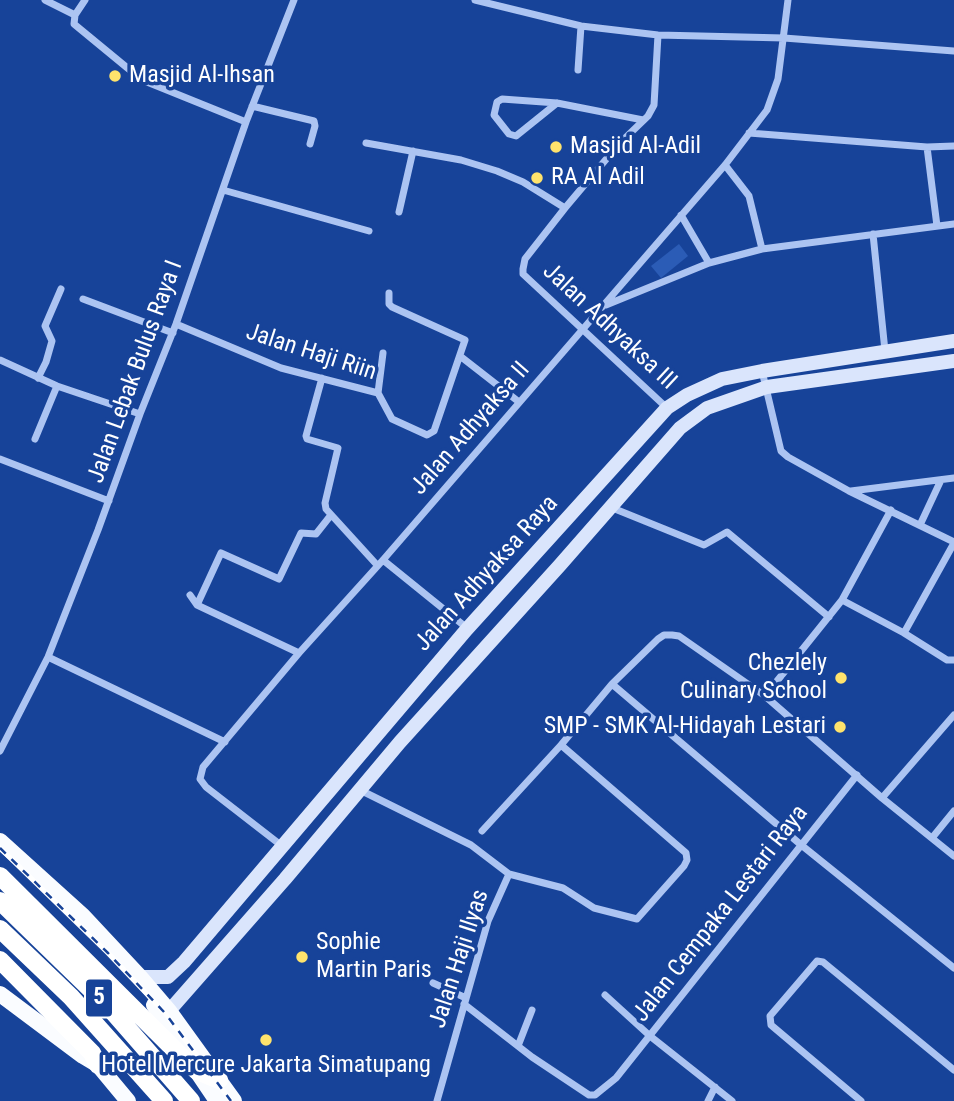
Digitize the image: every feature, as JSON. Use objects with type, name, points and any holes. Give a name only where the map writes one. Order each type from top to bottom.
[{"type":"highway","points":[[0,841],[83,916],[145,983],[169,1011],[234,1101]]},
{"type":"highway","points":[[0,876],[197,1071],[219,1080]]},
{"type":"highway","name":"5","points":[[0,901],[108,1006],[191,1101]]},
{"type":"highway","name":"5","points":[[0,929],[71,997],[164,1101]]},
{"type":"highway","points":[[0,960],[92,1053],[128,1101]]},
{"type":"highway","points":[[145,983],[170,1034],[217,1101]]},
{"type":"highway","points":[[0,994],[99,1065]]},
{"type":"main road","name":"Jalan Adhyaksa Raya","points":[[145,983],[175,972],[467,629],[667,408],[687,395],[722,379],[954,341]]},
{"type":"main road","name":"Jalan Adhyaksa Raya","points":[[169,1011],[359,790],[680,428],[707,408],[766,387],[954,361]]},
{"type":"main road","points":[[541,547],[560,565]]},
{"type":"street","points":[[44,0],[75,15]]},
{"type":"street","points":[[85,0],[75,15],[74,24],[142,80],[246,122]]},
{"type":"street","name":"Jalan Lebak Bulus Raya I","points":[[0,751],[48,657],[173,333],[246,122],[294,0]]},
{"type":"street","points":[[475,0],[581,26],[658,35],[783,38],[954,51]]},
{"type":"street","name":"Jalan Adhyaksa II","points":[[282,846],[206,787],[200,779],[203,767],[299,653],[584,329],[724,165],[767,110],[778,79],[788,0]]},
{"type":"street","points":[[578,70],[581,26]]},
{"type":"street","points":[[366,143],[461,160],[497,171],[523,182],[565,208],[618,144],[654,106],[658,35]]},
{"type":"street","points":[[557,103],[516,136],[509,134],[494,115],[497,102],[502,99],[557,103],[643,120]]},
{"type":"street","points":[[252,106],[314,121],[310,144]]},
{"type":"street","points":[[749,132],[927,147],[954,146]]},
{"type":"street","points":[[927,147],[937,226]]},
{"type":"street","points":[[399,212],[413,152]]},
{"type":"street","points":[[724,165],[748,196],[762,250]]},
{"type":"street","points":[[223,190],[369,231]]},
{"type":"street","name":"Jalan Adhyaksa III","points":[[565,208],[525,259],[523,274],[667,408]]},
{"type":"street","points":[[681,215],[709,263]]},
{"type":"street","points":[[604,305],[709,263],[762,250],[954,225]]},
{"type":"street","points":[[873,234],[886,352]]},
{"type":"street","points":[[38,378],[52,341],[46,326],[61,289]]},
{"type":"street","points":[[389,293],[389,304],[392,307],[464,338],[460,356],[519,402]]},
{"type":"street","points":[[83,299],[173,333]]},
{"type":"street","name":"Jalan Haji Riin","points":[[176,324],[281,368],[378,393],[392,419],[427,435],[434,431],[460,356]]},
{"type":"street","points":[[378,393],[383,353]]},
{"type":"street","points":[[0,360],[57,386],[140,414]]},
{"type":"street","points":[[762,371],[781,451],[849,491],[954,543],[904,633]]},
{"type":"street","points":[[322,378],[306,436],[307,439],[338,448],[325,502],[328,512],[380,563],[467,629]]},
{"type":"street","points":[[35,439],[57,386]]},
{"type":"street","points":[[0,459],[109,500]]},
{"type":"street","points":[[849,491],[954,478]]},
{"type":"street","points":[[920,525],[942,480]]},
{"type":"street","points":[[611,507],[704,545],[726,532],[829,617]]},
{"type":"street","points":[[765,696],[842,600],[891,510]]},
{"type":"street","points":[[197,605],[220,553],[279,579],[301,533],[316,534],[328,512]]},
{"type":"street","points":[[190,595],[197,605],[299,653]]},
{"type":"street","points":[[842,600],[904,633],[947,660],[954,660]]},
{"type":"street","points":[[482,831],[561,745],[612,684],[658,639],[664,635],[672,635],[679,636],[765,696],[954,856]]},
{"type":"street","points":[[48,657],[225,742]]},
{"type":"street","points":[[612,684],[800,844],[954,968]]},
{"type":"street","points":[[882,797],[954,715]]},
{"type":"street","points":[[509,874],[563,888],[594,908],[637,919],[687,860],[686,853],[561,745]]},
{"type":"street","name":"Jalan Cempaka Lestari Raya","points":[[518,1046],[589,1095],[595,1095],[616,1078],[857,775]]},
{"type":"street","name":"Jalan Haji Ilyas","points":[[359,790],[461,840],[509,874],[488,921],[437,1101]]},
{"type":"street","points":[[932,838],[954,811]]},
{"type":"street","points":[[861,1101],[771,1025],[770,1016],[817,961],[823,962],[954,1070]]},
{"type":"street","points":[[433,983],[465,1001],[518,1046],[532,1010]]},
{"type":"street","points":[[605,995],[650,1036],[732,1101]]},
{"type":"street","points":[[708,1101],[715,1087]]},
{"type":"shaded area","points":[[679,244],[688,256],[661,278],[651,266]]},
{"type":"railway","points":[[0,848],[108,953],[165,1013],[231,1101]]},
{"type":"place","name":"Masjid Al-Ihsan","points":[[115,76]]},
{"type":"place","name":"Masjid Al-Adil","points":[[556,147]]},
{"type":"place","name":"RA Al Adil","points":[[537,178]]},
{"type":"place","name":"Chezlely Culinary School","points":[[841,678]]},
{"type":"place","name":"SMP - SMK Al-Hidayah Lestari","points":[[840,727]]},
{"type":"place","name":"Sophie Martin Paris","points":[[302,957]]},
{"type":"place","name":"Hotel Mercure Jakarta Simatupang","points":[[266,1040]]}]
